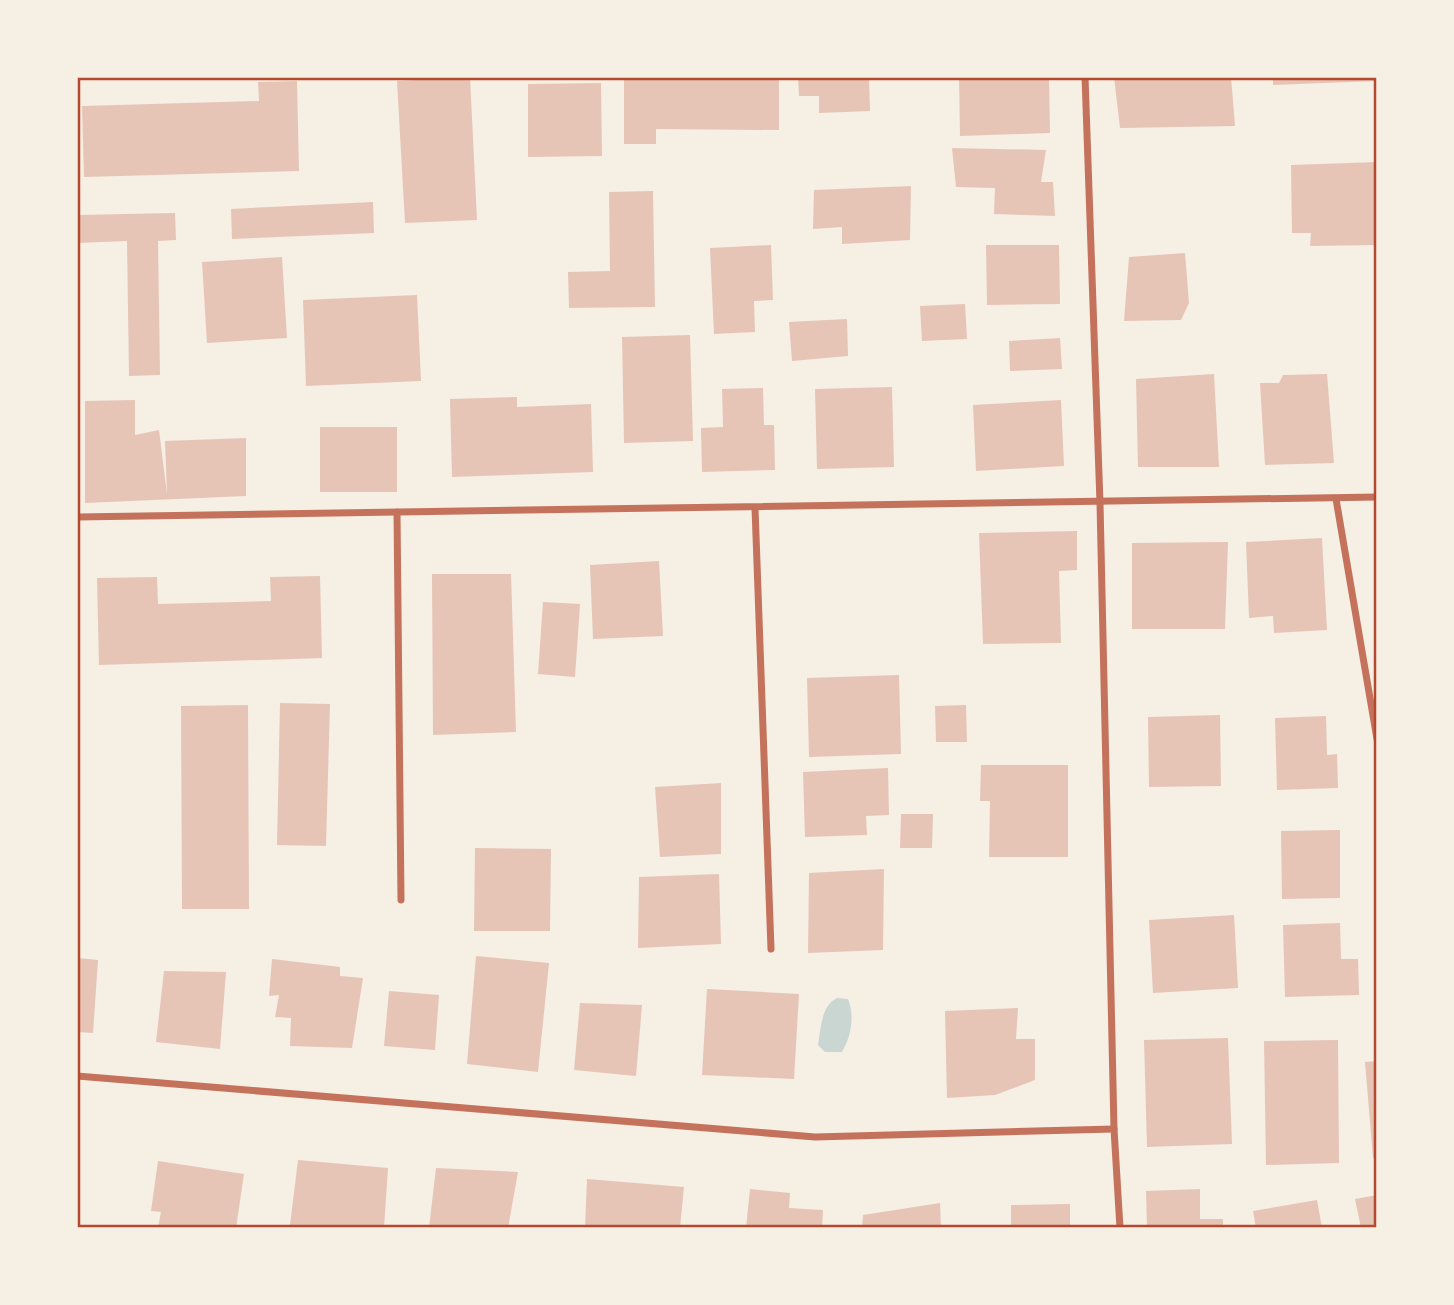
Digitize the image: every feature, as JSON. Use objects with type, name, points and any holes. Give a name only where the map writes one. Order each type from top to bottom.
[{"type":"street","points":[[1085,77],[1100,503],[1114,1129],[1120,1228]]},
{"type":"street","points":[[77,517],[1377,497]]},
{"type":"street","points":[[1336,499],[1377,739]]},
{"type":"street","points":[[755,508],[771,949]]},
{"type":"street","points":[[397,513],[401,900]]},
{"type":"street","points":[[77,1076],[815,1137],[1114,1129]]},
{"type":"shaded area","points":[[837,998],[848,999],[852,1019],[850,1033],[842,1052],[825,1052],[818,1045],[821,1025],[828,1006]]},
{"type":"building","points":[[470,77],[477,220],[405,223],[397,81]]},
{"type":"building","points":[[624,77],[779,77],[779,130],[656,129],[656,144],[624,144]]},
{"type":"building","points":[[798,77],[869,77],[870,111],[819,113],[819,96],[799,96]]},
{"type":"building","points":[[959,77],[1049,77],[1050,133],[960,136]]},
{"type":"building","points":[[1114,77],[1231,77],[1235,126],[1120,128]]},
{"type":"building","points":[[1273,77],[1377,77],[1377,81],[1273,85]]},
{"type":"building","points":[[297,81],[299,171],[84,177],[82,106],[259,101],[258,82]]},
{"type":"building","points":[[601,83],[602,156],[528,157],[528,84]]},
{"type":"building","points":[[952,148],[1046,150],[1041,182],[1053,182],[1055,216],[994,214],[995,188],[956,187]]},
{"type":"building","points":[[1377,162],[1377,245],[1310,246],[1311,233],[1292,233],[1291,165]]},
{"type":"building","points":[[911,186],[910,240],[842,244],[842,227],[813,229],[814,190]]},
{"type":"building","points":[[653,191],[655,307],[569,308],[568,272],[610,271],[609,192]]},
{"type":"building","points":[[373,202],[374,233],[232,239],[231,209]]},
{"type":"building","points":[[175,213],[176,240],[158,241],[160,375],[129,376],[127,241],[77,243],[77,215]]},
{"type":"building","points":[[771,245],[773,300],[754,301],[755,332],[714,334],[710,248]]},
{"type":"building","points":[[986,245],[1059,245],[1060,304],[987,305]]},
{"type":"building","points":[[1185,253],[1189,303],[1181,320],[1124,321],[1129,257]]},
{"type":"building","points":[[282,257],[287,338],[207,343],[202,262]]},
{"type":"building","points":[[417,295],[421,381],[306,386],[303,300]]},
{"type":"building","points":[[965,304],[967,339],[922,341],[920,306]]},
{"type":"building","points":[[847,319],[848,356],[792,361],[789,322]]},
{"type":"building","points":[[690,335],[693,441],[624,443],[622,337]]},
{"type":"building","points":[[1060,338],[1062,369],[1010,371],[1009,341]]},
{"type":"building","points":[[1214,374],[1219,467],[1138,467],[1136,379]]},
{"type":"building","points":[[1327,374],[1334,463],[1265,465],[1260,383],[1279,383],[1283,375]]},
{"type":"building","points":[[892,387],[894,467],[817,469],[815,389]]},
{"type":"building","points":[[763,388],[764,425],[774,425],[775,470],[702,472],[701,428],[723,427],[722,389]]},
{"type":"building","points":[[517,397],[517,407],[591,404],[593,472],[452,477],[450,399]]},
{"type":"building","points":[[135,400],[135,435],[159,430],[167,494],[165,441],[246,438],[246,496],[85,503],[85,401]]},
{"type":"building","points":[[1061,400],[1064,466],[976,471],[973,405]]},
{"type":"building","points":[[320,427],[397,427],[397,492],[320,492]]},
{"type":"building","points":[[1077,531],[1077,570],[1059,571],[1061,643],[983,644],[979,533]]},
{"type":"building","points":[[1322,538],[1327,630],[1274,633],[1273,616],[1249,618],[1246,542]]},
{"type":"building","points":[[1228,542],[1225,629],[1132,629],[1132,543]]},
{"type":"building","points":[[659,561],[663,636],[593,639],[590,565]]},
{"type":"building","points":[[432,574],[511,574],[516,732],[433,735]]},
{"type":"building","points":[[320,576],[322,658],[99,665],[97,578],[157,577],[158,604],[271,601],[270,577]]},
{"type":"building","points":[[543,602],[580,604],[575,677],[538,674]]},
{"type":"building","points":[[899,675],[901,754],[809,757],[807,678]]},
{"type":"building","points":[[280,703],[330,704],[326,846],[277,845]]},
{"type":"building","points":[[248,705],[249,909],[182,909],[181,706]]},
{"type":"building","points":[[966,705],[967,742],[936,742],[935,706]]},
{"type":"building","points":[[1220,715],[1221,786],[1149,787],[1148,717]]},
{"type":"building","points":[[1326,716],[1327,755],[1337,754],[1338,788],[1277,790],[1275,718]]},
{"type":"building","points":[[981,765],[1068,765],[1068,857],[989,857],[990,801],[980,801]]},
{"type":"building","points":[[888,768],[889,815],[866,816],[867,835],[805,837],[803,772]]},
{"type":"building","points":[[721,783],[721,854],[660,857],[655,787]]},
{"type":"building","points":[[901,814],[933,814],[932,848],[900,848]]},
{"type":"building","points":[[1340,830],[1340,898],[1282,899],[1281,831]]},
{"type":"building","points":[[475,848],[551,849],[550,931],[474,931]]},
{"type":"building","points":[[884,869],[883,950],[808,953],[809,873]]},
{"type":"building","points":[[719,874],[721,944],[638,948],[639,877]]},
{"type":"building","points":[[1234,915],[1238,988],[1153,993],[1149,920]]},
{"type":"building","points":[[1340,923],[1341,959],[1358,959],[1359,995],[1285,997],[1283,925]]},
{"type":"building","points":[[476,956],[549,963],[538,1072],[467,1064]]},
{"type":"building","points":[[77,958],[98,960],[93,1033],[77,1032]]},
{"type":"building","points":[[272,959],[340,967],[340,976],[363,978],[352,1048],[290,1046],[291,1018],[275,1017],[279,995],[269,996]]},
{"type":"building","points":[[164,971],[226,972],[220,1049],[156,1042]]},
{"type":"building","points":[[707,989],[799,994],[794,1079],[702,1075]]},
{"type":"building","points":[[389,991],[439,995],[435,1050],[384,1046]]},
{"type":"building","points":[[580,1003],[642,1005],[636,1076],[574,1070]]},
{"type":"building","points":[[1018,1008],[1016,1039],[1035,1039],[1035,1080],[995,1095],[947,1098],[945,1011]]},
{"type":"building","points":[[1228,1038],[1232,1144],[1147,1147],[1144,1040]]},
{"type":"building","points":[[1338,1040],[1339,1163],[1266,1165],[1264,1041]]},
{"type":"building","points":[[1377,1061],[1377,1157],[1373,1158],[1365,1062]]},
{"type":"building","points":[[298,1160],[388,1168],[384,1228],[299,1228],[290,1225]]},
{"type":"building","points":[[158,1161],[244,1174],[236,1228],[158,1228],[161,1212],[151,1211]]},
{"type":"building","points":[[436,1168],[518,1172],[508,1228],[429,1228]]},
{"type":"building","points":[[587,1179],[684,1187],[680,1228],[585,1228]]},
{"type":"building","points":[[750,1189],[790,1193],[789,1208],[823,1210],[822,1228],[746,1228]]},
{"type":"building","points":[[1200,1189],[1200,1219],[1223,1219],[1223,1228],[1147,1228],[1146,1191]]},
{"type":"building","points":[[1377,1195],[1377,1228],[1361,1228],[1355,1199]]},
{"type":"building","points":[[1317,1200],[1322,1228],[1256,1228],[1253,1211]]},
{"type":"building","points":[[940,1203],[941,1228],[862,1228],[863,1215]]},
{"type":"building","points":[[1070,1204],[1070,1228],[1011,1228],[1011,1205]]}]
